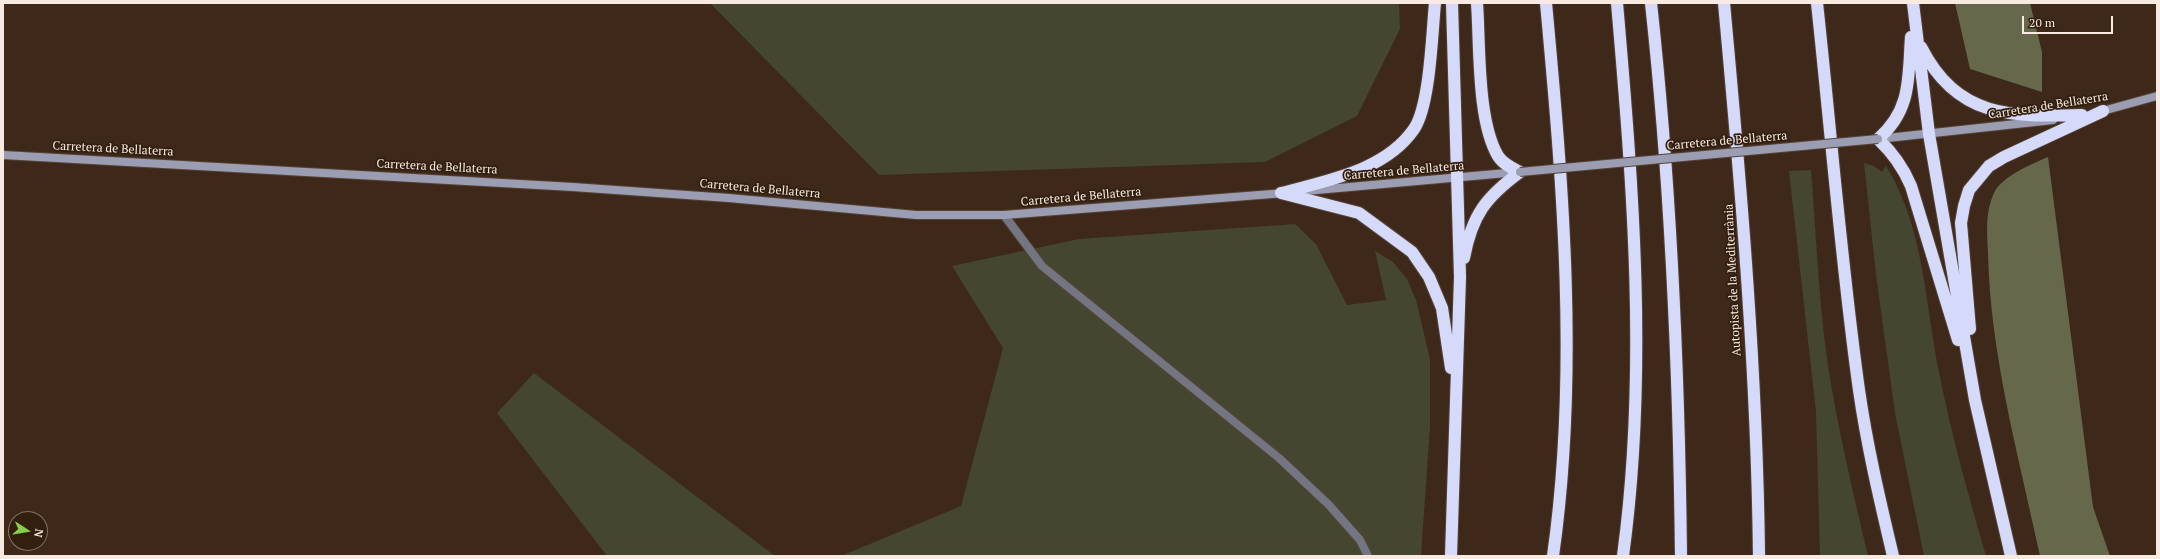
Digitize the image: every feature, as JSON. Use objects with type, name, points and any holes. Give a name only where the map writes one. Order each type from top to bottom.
[{"type":"highway","points":[[1281,193],[1356,172],[1388,156],[1414,129],[1423,106],[1428,74],[1435,3]]},
{"type":"highway","points":[[1451,556],[1460,277],[1452,3]]},
{"type":"highway","points":[[1460,277],[1466,246],[1482,207],[1497,189],[1520,172],[1507,166],[1499,157],[1487,126],[1483,95],[1477,3]]},
{"type":"highway","points":[[1546,3],[1557,122],[1566,314],[1566,415],[1559,515],[1553,556]]},
{"type":"highway","points":[[1617,3],[1626,109],[1635,256],[1637,355],[1630,474],[1623,556]]},
{"type":"highway","points":[[1651,3],[1658,71],[1670,233],[1678,391],[1681,556]]},
{"type":"highway","name":"Autopista de la Mediterrània","points":[[1724,3],[1744,220],[1760,556]]},
{"type":"highway","points":[[1817,3],[1841,253],[1859,392],[1876,484],[1893,556]]},
{"type":"highway","points":[[1913,5],[1929,134],[1975,400]]},
{"type":"highway","points":[[1913,5],[1907,92],[1898,118],[1892,128],[1878,139],[1891,151],[1902,166],[1918,203],[1975,400],[2011,556]]},
{"type":"highway","points":[[1917,39],[1931,66],[1944,82],[1959,95],[1974,104],[1998,111],[2025,114],[2082,115]]},
{"type":"highway","points":[[1975,400],[1961,223],[1964,206],[1970,190],[1989,166],[2004,157],[2103,111]]},
{"type":"highway","points":[[1281,193],[1359,213],[1412,252],[1429,277],[1442,308],[1456,406]]},
{"type":"street","name":"Carretera de Bellaterra","points":[[3,155],[596,189],[729,198],[916,215],[1004,216],[1458,178],[2006,126],[2103,111],[2157,96]]},
{"type":"lane","points":[[1004,216],[1042,266],[1279,458],[1329,505],[1360,540],[1368,556]]},
{"type":"green space","points":[[710,3],[1399,3],[1400,29],[1357,116],[1265,162],[879,175]]},
{"type":"green space","points":[[1955,3],[2030,3],[2042,52],[2042,92],[1970,69]]},
{"type":"green space","points":[[2048,157],[2093,507],[2110,556],[2040,556],[2007,405],[1994,329],[1990,291],[1987,230],[1991,200],[1998,187],[2010,176]]},
{"type":"green space","points":[[1864,163],[1874,166],[1882,172],[1886,166],[1899,190],[1909,215],[1922,268],[1935,350],[1950,422],[1986,556],[1924,556],[1895,413],[1876,275]]},
{"type":"green space","points":[[1811,170],[1824,336],[1844,453],[1868,556],[1820,556],[1816,412],[1789,171]]},
{"type":"green space","points":[[1295,224],[1316,244],[1347,305],[1386,300],[1375,251],[1393,262],[1407,279],[1416,300],[1430,359],[1430,427],[1421,556],[841,556],[961,506],[1003,348],[952,266],[1079,239]]},
{"type":"green space","points":[[534,373],[775,556],[607,556],[497,413]]}]
